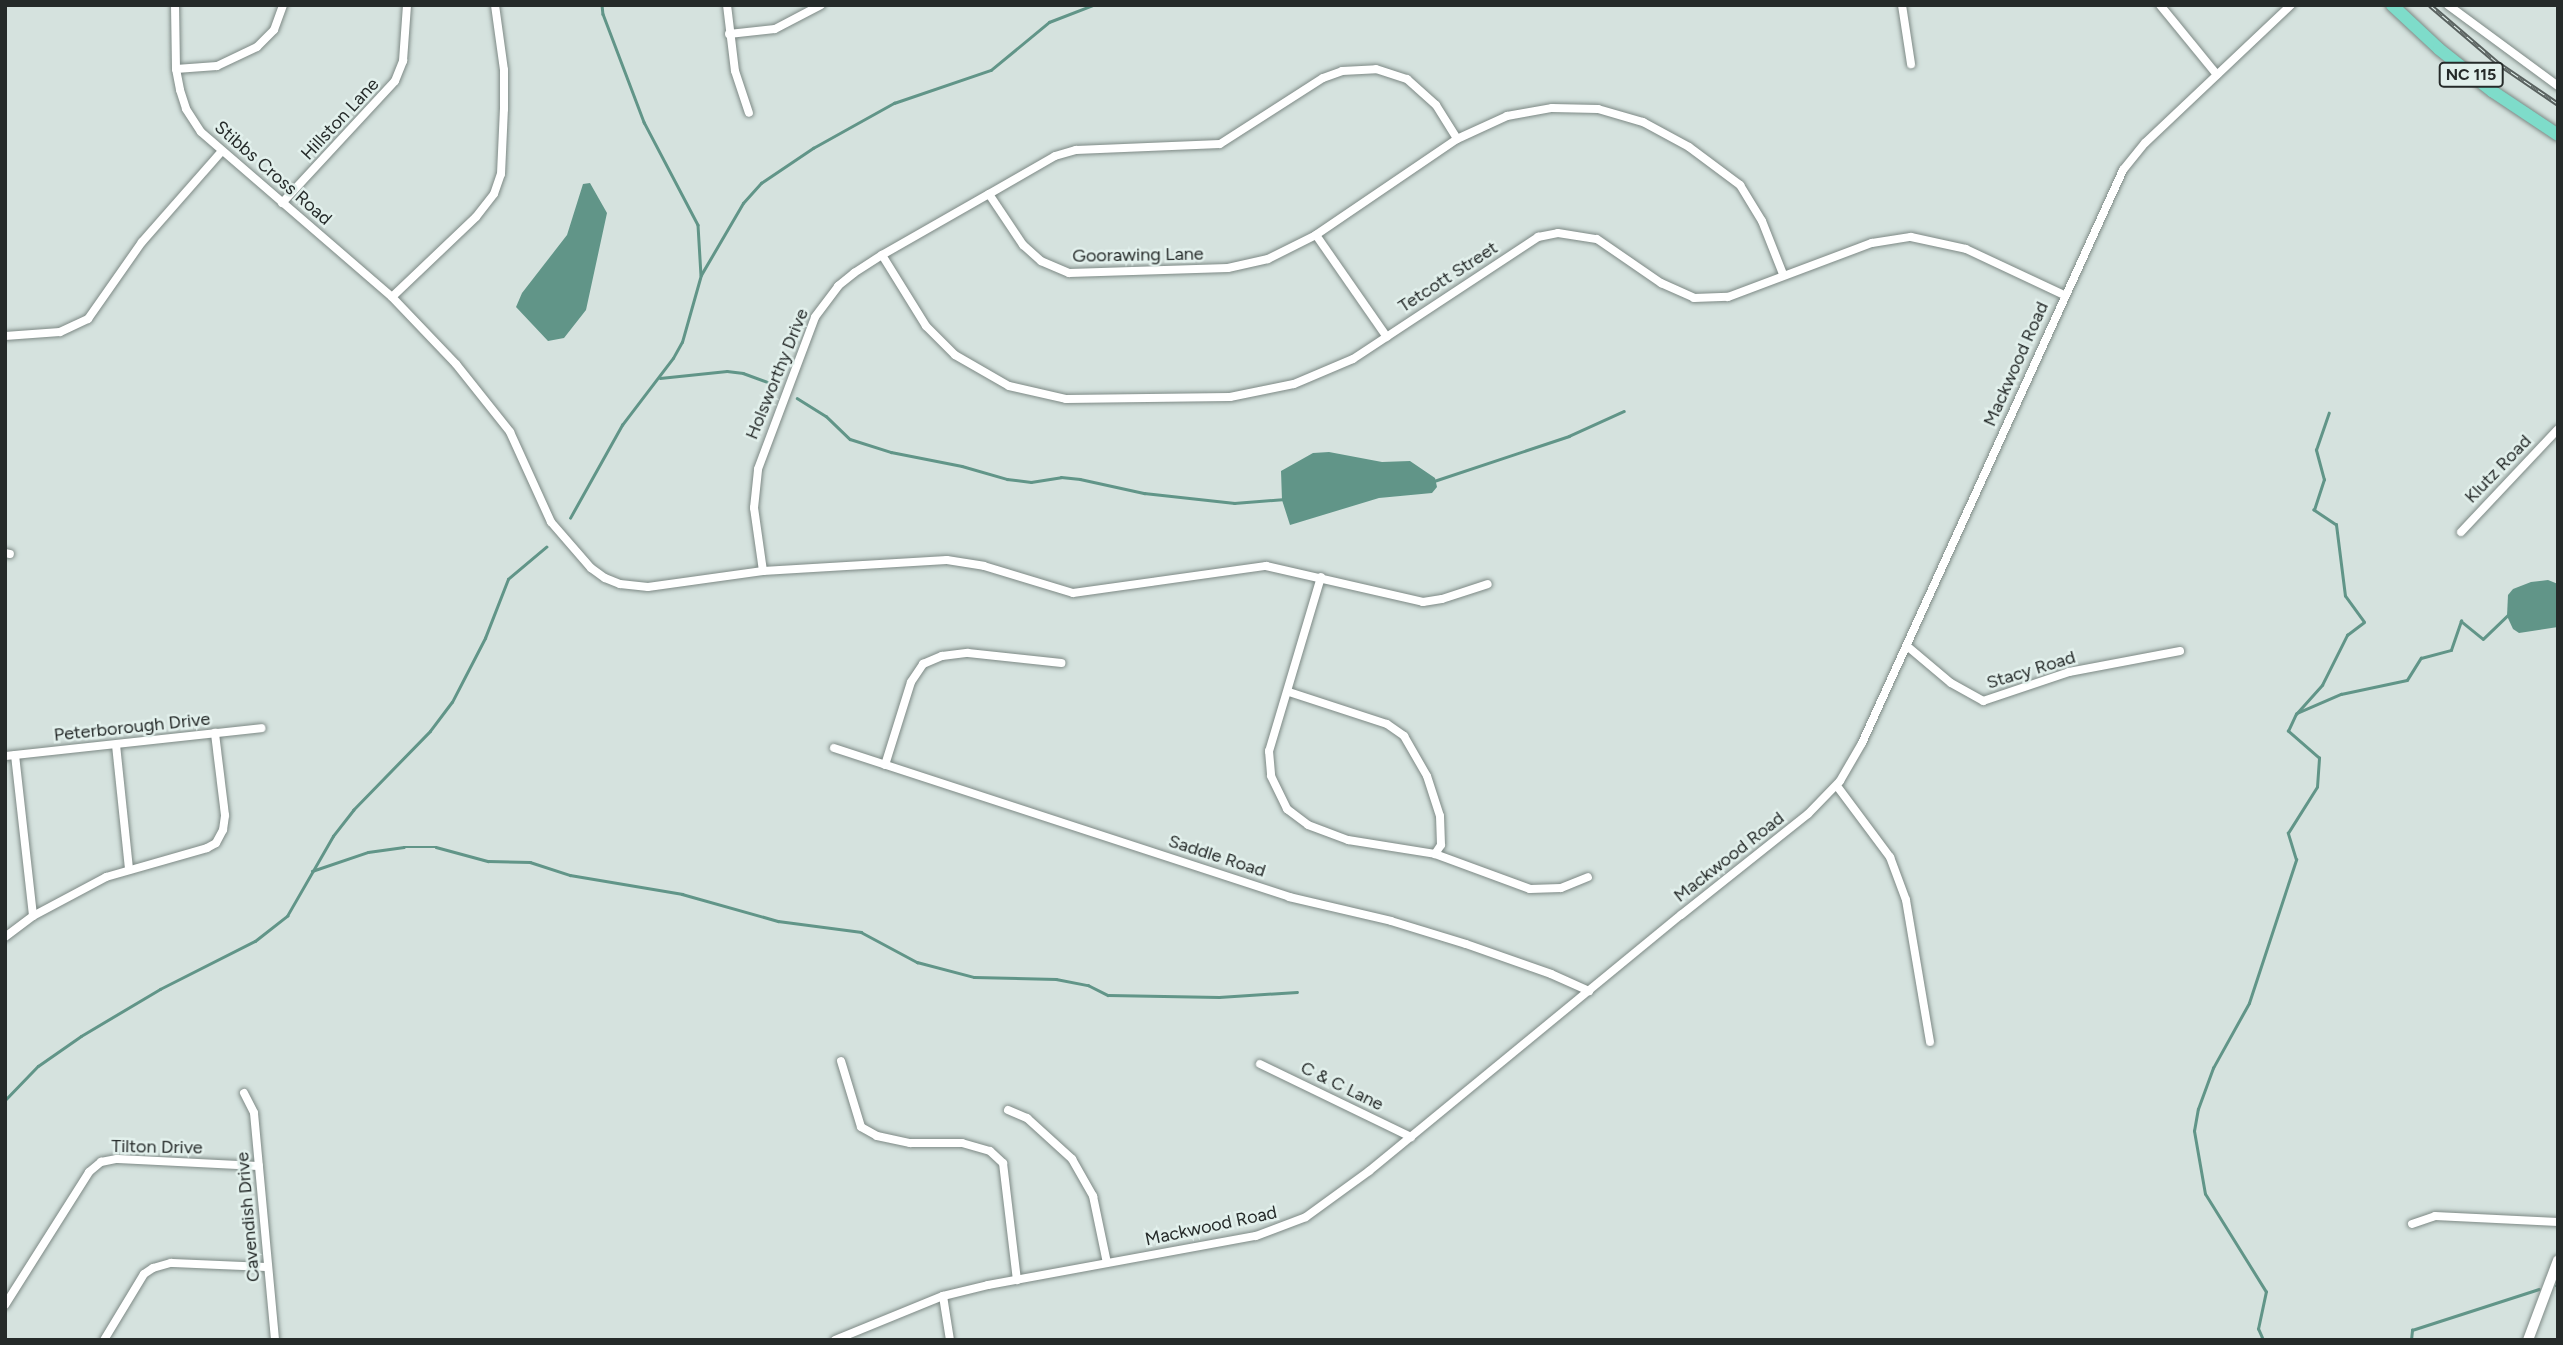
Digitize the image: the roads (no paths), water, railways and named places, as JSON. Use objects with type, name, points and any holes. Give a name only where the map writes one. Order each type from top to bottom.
[{"type":"main road","name":"NC 115","points":[[2392,5],[2439,49],[2492,91],[2558,135]]},
{"type":"street","name":"Stibbs Cross Road","points":[[175,5],[176,69],[186,109],[201,132],[392,297],[473,383],[503,422],[520,451],[551,522],[591,568],[620,584],[648,587],[763,572],[947,560],[984,566],[1073,593],[1266,566],[1423,601],[1442,599],[1488,584]]},
{"type":"street","points":[[176,69],[217,66],[257,47],[274,30],[283,5]]},
{"type":"street","name":"Hillston Lane","points":[[282,203],[395,81],[403,61],[407,5]]},
{"type":"street","points":[[392,297],[476,217],[494,194],[501,174],[504,109],[504,70],[495,5]]},
{"type":"street","points":[[727,5],[735,71],[750,113]]},
{"type":"street","points":[[729,34],[775,29],[821,5]]},
{"type":"street","points":[[1902,5],[1911,64]]},
{"type":"street","points":[[2160,5],[2217,75]]},
{"type":"street","name":"Mackwood Road","points":[[835,1340],[943,1296],[1282,1229],[1318,1210],[1800,821],[1836,786],[1862,743],[2123,170],[2145,143],[2291,5]]},
{"type":"street","points":[[2448,5],[2558,86]]},
{"type":"street","name":"Holsworthy Drive","points":[[763,572],[754,489],[768,437],[815,317],[824,302],[838,286],[882,255],[1055,156],[1076,150],[1220,144],[1238,136],[1324,78],[1359,69],[1392,73],[1422,89],[1436,105],[1457,139]]},
{"type":"street","name":"Goorawing Lane","points":[[989,194],[1023,245],[1041,261],[1069,273],[1228,268],[1268,259],[1316,235],[1457,139],[1507,116],[1552,108],[1598,109],[1643,121],[1689,147],[1740,185],[1762,221],[1783,274]]},
{"type":"street","points":[[5,336],[60,332],[88,319],[142,242],[222,151]]},
{"type":"street","name":"Tetcott Street","points":[[882,255],[926,326],[955,355],[1009,386],[1044,396],[1098,399],[1230,397],[1267,391],[1322,374],[1387,337],[1538,237],[1558,233],[1597,239],[1661,283],[1694,298],[1728,297],[1783,274],[1872,243],[1911,237],[1965,249],[2064,295]]},
{"type":"street","points":[[1316,235],[1387,337]]},
{"type":"street","name":"Klutz Road","points":[[2461,532],[2558,429]]},
{"type":"street","points":[[1321,577],[1289,692],[1269,751],[1271,776],[1287,809],[1308,825],[1348,839],[1435,854],[1530,889],[1561,888],[1588,877]]},
{"type":"street","name":"Stacy Road","points":[[1907,646],[1951,683],[1983,701],[2069,672],[2158,653],[2180,652]]},
{"type":"street","points":[[885,765],[911,682],[923,664],[942,656],[968,653],[1061,663]]},
{"type":"street","points":[[1289,692],[1387,724],[1404,736],[1427,776],[1440,816],[1441,845],[1435,854]]},
{"type":"street","name":"Peterborough Drive","points":[[5,756],[261,728]]},
{"type":"street","points":[[5,937],[33,916],[73,893],[129,869],[207,848],[216,842],[223,830],[225,815],[215,733]]},
{"type":"street","points":[[116,745],[129,869]]},
{"type":"street","name":"Saddle Road","points":[[834,748],[1289,897],[1391,921],[1478,948],[1590,991]]},
{"type":"street","points":[[15,755],[33,916]]},
{"type":"street","points":[[1836,786],[1890,857],[1906,900],[1930,1042]]},
{"type":"street","points":[[841,1061],[861,1127],[877,1136],[910,1143],[962,1143],[990,1151],[1003,1163],[1017,1280]]},
{"type":"street","name":"C & C Lane","points":[[1259,1064],[1411,1136]]},
{"type":"street","name":"Cavendish Drive","points":[[244,1093],[254,1113],[275,1340]]},
{"type":"street","points":[[1008,1110],[1027,1118],[1072,1159],[1093,1196],[1107,1263]]},
{"type":"street","name":"Tilton Drive","points":[[5,1305],[89,1172],[101,1162],[117,1159],[259,1166]]},
{"type":"street","points":[[2412,1224],[2435,1216],[2558,1222]]},
{"type":"street","points":[[2528,1340],[2558,1260]]},
{"type":"street","points":[[104,1340],[144,1274],[153,1268],[171,1263],[268,1267]]},
{"type":"street","points":[[943,1296],[950,1340]]},
{"type":"waterway","points":[[602,5],[644,122],[698,225],[701,275]]},
{"type":"waterway","points":[[570,518],[622,425],[673,358],[682,342],[701,275],[743,203],[761,183],[813,148],[894,103],[991,70],[1049,22],[1093,5]]},
{"type":"waterway","points":[[660,378],[727,371],[743,373],[776,385]]},
{"type":"waterway","points":[[797,398],[826,416],[850,439],[891,452],[962,466],[1007,479],[1031,482],[1061,477],[1080,479],[1144,493],[1234,503],[1285,499]]},
{"type":"waterway","points":[[1434,481],[1569,436],[1624,411]]},
{"type":"waterway","points":[[2263,1340],[2258,1329],[2266,1292],[2205,1194],[2194,1131],[2198,1109],[2213,1068],[2249,1003],[2296,860],[2288,833],[2317,787],[2319,758],[2288,731],[2296,714],[2322,685],[2347,635],[2364,622],[2345,596],[2336,525],[2314,510],[2324,480],[2316,450],[2329,413]]},
{"type":"waterway","points":[[5,1100],[38,1066],[81,1036],[160,989],[255,941],[287,916],[333,836],[353,810],[430,731],[452,702],[485,638],[508,579],[546,547]]},
{"type":"waterway","points":[[2297,713],[2341,694],[2407,680],[2421,658],[2451,650],[2461,621],[2483,639],[2510,613]]},
{"type":"waterway","points":[[312,871],[368,852],[404,847],[436,847],[488,861],[530,862],[570,875],[682,894],[778,921],[861,932],[917,962],[974,977],[1056,979],[1088,985],[1108,995],[1219,997],[1297,992]]},
{"type":"waterway","points":[[2411,1340],[2412,1330],[2539,1289]]},
{"type":"railway","points":[[2430,5],[2498,63],[2558,104]]}]
